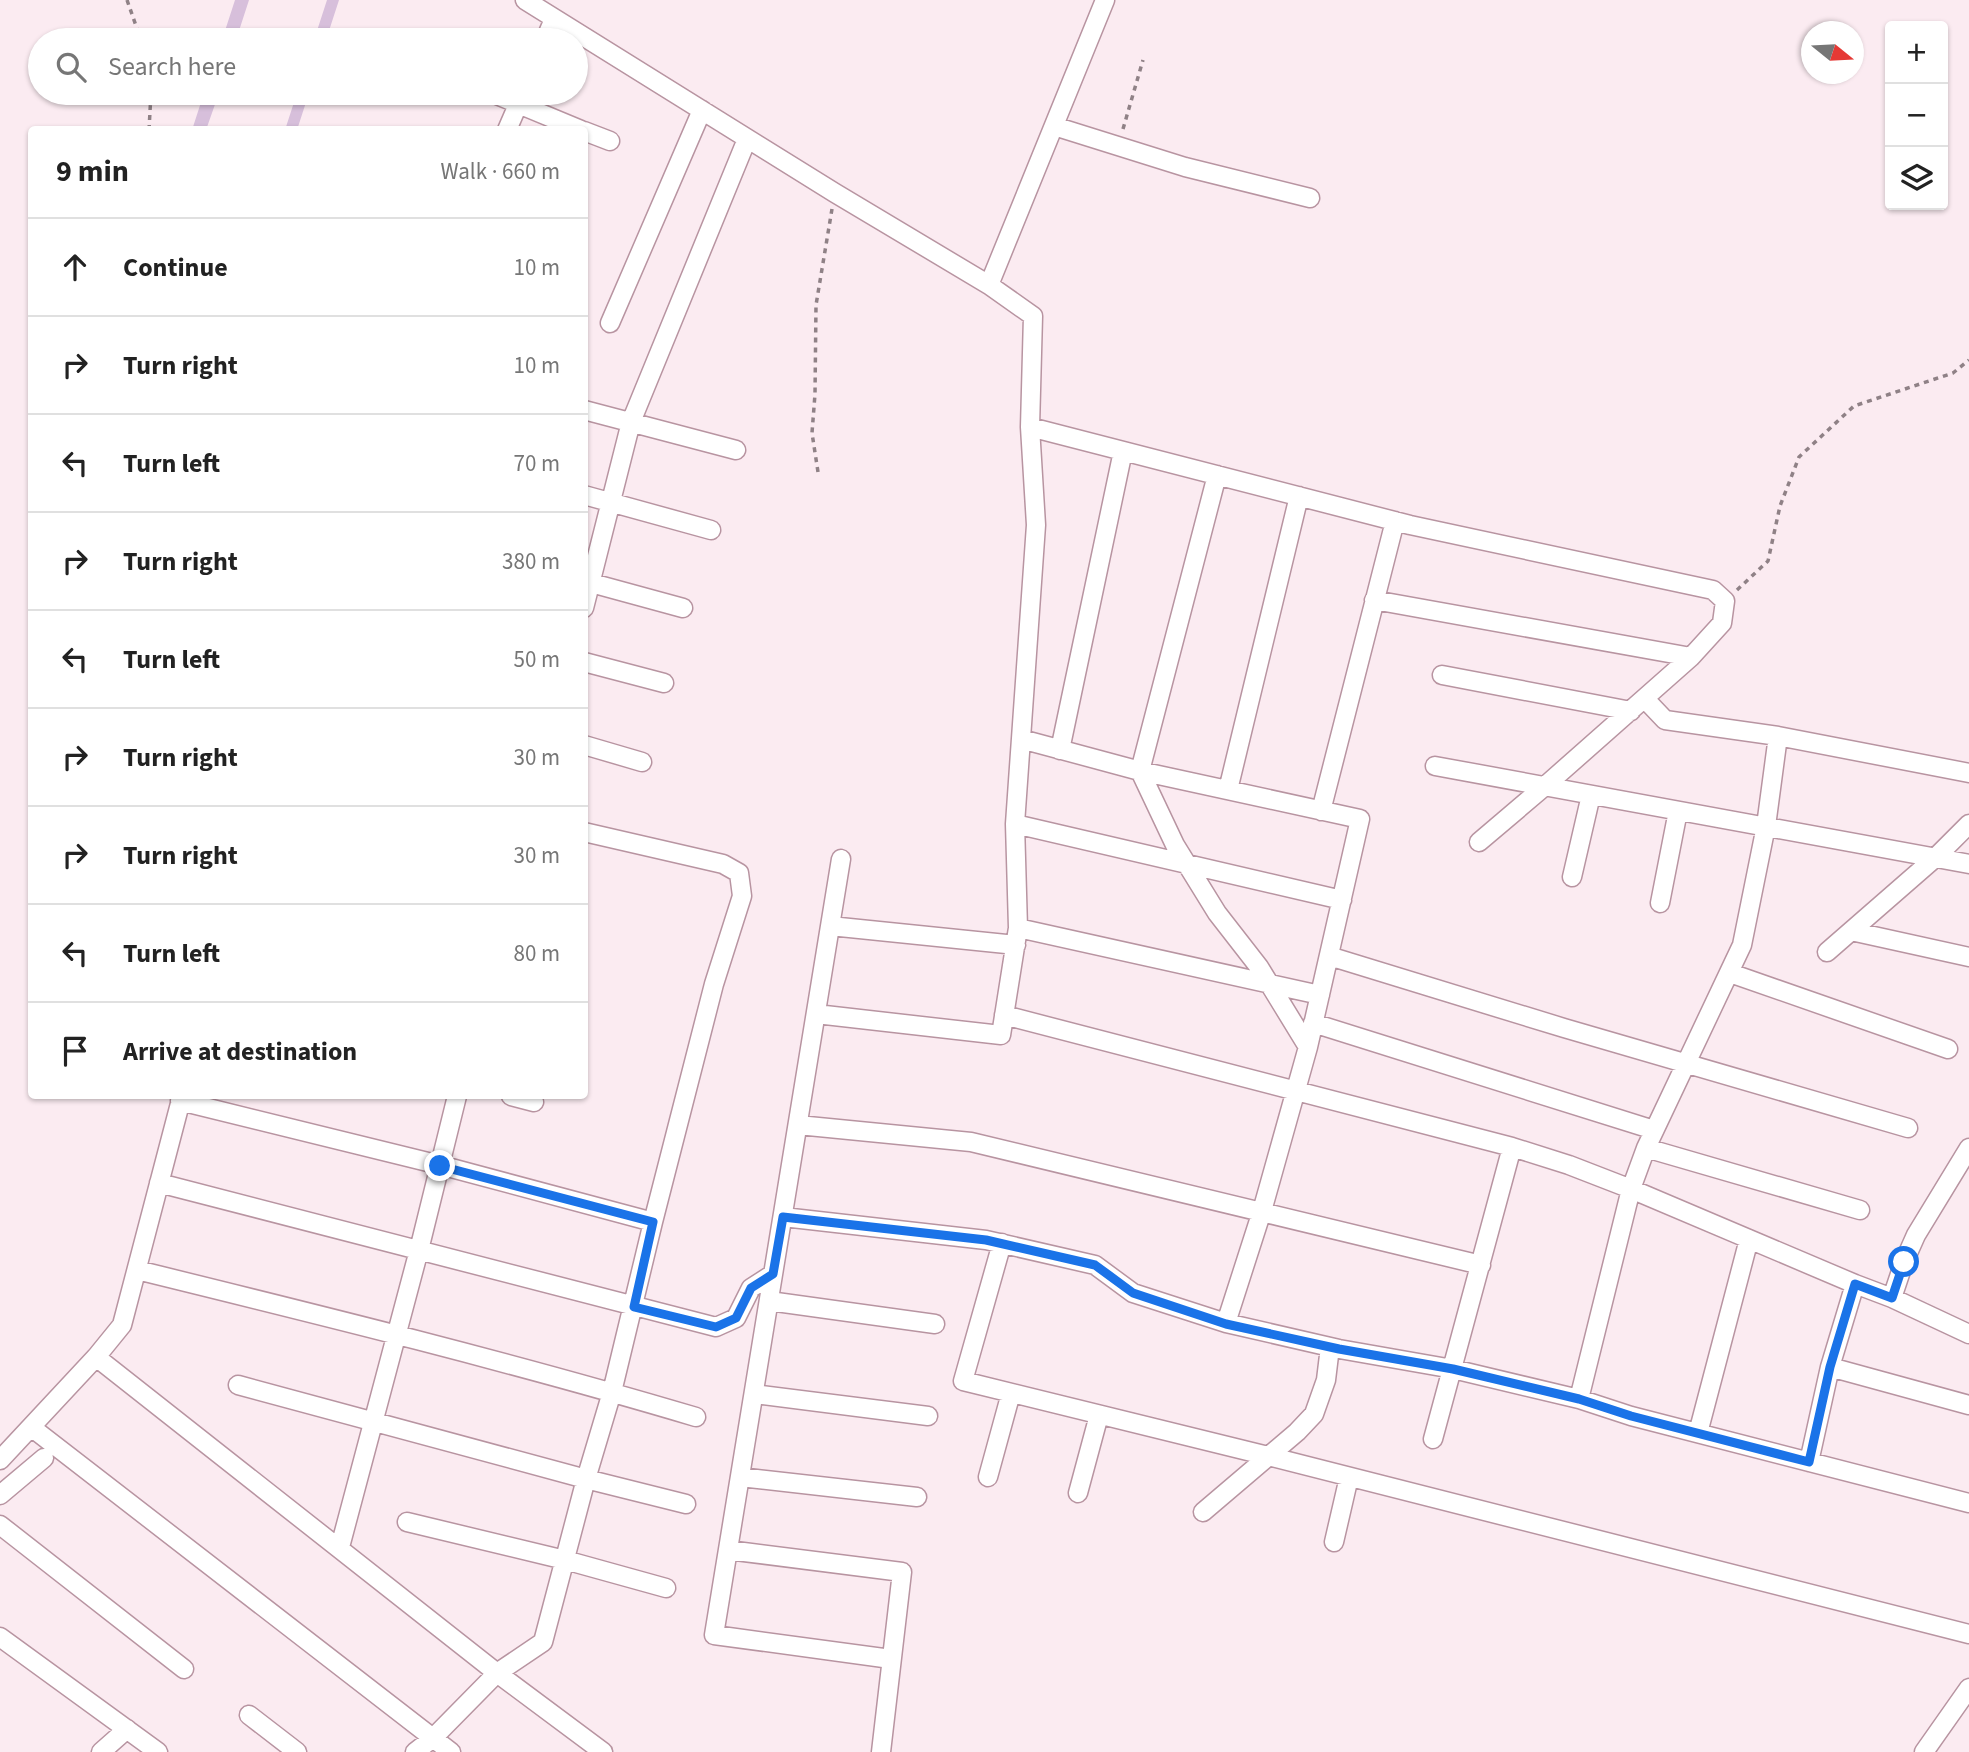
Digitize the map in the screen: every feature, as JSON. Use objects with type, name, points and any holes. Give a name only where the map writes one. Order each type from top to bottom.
[{"type":"street","points":[[525,0],[569,28]]},
{"type":"street","points":[[989,285],[1105,0]]},
{"type":"street","points":[[550,28],[554,19]]},
{"type":"street","points":[[588,40],[989,285],[1033,316],[1030,427],[1036,525],[1015,824],[1017,936],[1001,1034],[816,1014]]},
{"type":"street","points":[[509,126],[517,105]]},
{"type":"street","points":[[532,105],[575,126]]},
{"type":"street","points":[[610,323],[702,110]]},
{"type":"street","points":[[1054,126],[1185,167],[1310,198]]},
{"type":"street","points":[[588,132],[610,141]]},
{"type":"street","points":[[683,608],[588,582],[631,422],[747,139]]},
{"type":"street","points":[[588,411],[736,450]]},
{"type":"street","points":[[1030,427],[1395,521],[1713,590],[1725,601],[1722,623],[1691,657],[1479,842]]},
{"type":"street","points":[[1060,750],[1123,451]]},
{"type":"street","points":[[1217,475],[1140,771],[1175,845],[1217,913],[1259,967],[1308,1047]]},
{"type":"street","points":[[588,496],[711,530]]},
{"type":"street","points":[[1228,790],[1299,496]]},
{"type":"street","points":[[1321,811],[1395,521]]},
{"type":"street","points":[[1374,600],[1691,657]]},
{"type":"street","points":[[588,663],[664,683]]},
{"type":"street","points":[[1442,675],[1631,711]]},
{"type":"street","points":[[1645,699],[1665,720],[1778,736],[1969,773]]},
{"type":"street","points":[[1579,1399],[1632,1189],[1646,1148],[1742,945],[1766,826],[1778,736]]},
{"type":"street","points":[[1021,739],[1140,771],[1360,820],[1308,1047],[1262,1211],[1226,1324]]},
{"type":"street","points":[[588,747],[642,762]]},
{"type":"street","points":[[1435,766],[1969,864]]},
{"type":"street","points":[[1572,877],[1591,795]]},
{"type":"street","points":[[1660,903],[1678,811]]},
{"type":"street","points":[[1015,824],[1342,900]]},
{"type":"street","points":[[1827,952],[1936,857],[1969,824]]},
{"type":"street","points":[[415,1752],[433,1738],[498,1673],[544,1642],[634,1307],[714,985],[742,896],[739,873],[723,864],[588,833]]},
{"type":"street","points":[[841,859],[714,1635],[891,1659]]},
{"type":"street","points":[[830,926],[1017,936],[1320,995]]},
{"type":"street","points":[[1851,931],[1969,957]]},
{"type":"street","points":[[1329,956],[1908,1128]]},
{"type":"street","points":[[1730,973],[1948,1049]]},
{"type":"street","points":[[1004,1015],[1512,1147],[1569,1165],[1892,1298],[1969,1334]]},
{"type":"street","points":[[1313,1023],[1654,1130]]},
{"type":"street","points":[[0,1460],[96,1357],[122,1325],[181,1099]]},
{"type":"street","points":[[185,1099],[653,1222]]},
{"type":"street","points":[[340,1547],[456,1099]]},
{"type":"street","points":[[522,1099],[534,1102]]},
{"type":"street","points":[[798,1125],[971,1142],[1480,1265]]},
{"type":"street","points":[[1433,1439],[1512,1147]]},
{"type":"street","points":[[1646,1148],[1860,1210]]},
{"type":"street","points":[[1892,1298],[1916,1235],[1969,1148]]},
{"type":"street","points":[[159,1183],[716,1327],[736,1318],[751,1288],[773,1274]]},
{"type":"street","points":[[783,1217],[986,1240],[1095,1265],[1133,1293],[1226,1324],[1330,1347],[1453,1369],[1579,1399],[1631,1416],[1969,1503]]},
{"type":"street","points":[[1698,1433],[1749,1239]]},
{"type":"street","points":[[1002,1243],[963,1381],[1969,1634]]},
{"type":"street","points":[[137,1270],[396,1334],[696,1417]]},
{"type":"street","points":[[1809,1462],[1830,1367],[1855,1284]]},
{"type":"street","points":[[769,1301],[935,1324]]},
{"type":"street","points":[[1203,1511],[1297,1432],[1314,1414],[1326,1380],[1330,1347]]},
{"type":"street","points":[[96,1357],[498,1673],[603,1752]]},
{"type":"street","points":[[1830,1367],[1969,1405]]},
{"type":"street","points":[[238,1385],[686,1504]]},
{"type":"street","points":[[754,1394],[928,1416]]},
{"type":"street","points":[[988,1477],[1011,1394]]},
{"type":"street","points":[[1078,1493],[1099,1415]]},
{"type":"street","points":[[31,1427],[451,1752]]},
{"type":"street","points":[[0,1495],[44,1458]]},
{"type":"street","points":[[740,1477],[917,1497]]},
{"type":"street","points":[[1334,1542],[1349,1477]]},
{"type":"street","points":[[407,1522],[565,1560],[666,1588]]},
{"type":"street","points":[[0,1525],[184,1668]]},
{"type":"street","points":[[728,1550],[902,1572],[881,1752]]},
{"type":"street","points":[[4,1646],[158,1752]]},
{"type":"street","points":[[1924,1752],[1969,1688]]},
{"type":"street","points":[[249,1715],[297,1752]]},
{"type":"street","points":[[101,1752],[127,1730]]},
{"type":"path","points":[[127,0],[137,28]]},
{"type":"path","points":[[1118,146],[1143,60]]},
{"type":"path","points":[[149,126],[150,105]]},
{"type":"path","points":[[818,472],[812,433],[816,304],[835,193]]},
{"type":"path","points":[[1725,601],[1768,561],[1780,506],[1799,457],[1854,406],[1954,373],[1969,360]]},
{"type":"building","points":[[235,0],[249,0],[240,28],[226,28]]},
{"type":"building","points":[[327,0],[339,0],[330,28],[318,28]]},
{"type":"building","points":[[200,105],[215,105],[207,126],[193,126]]},
{"type":"building","points":[[293,105],[305,105],[298,126],[286,126]]},
{"type":"route","points":[[440,1166],[653,1222],[634,1307],[716,1327],[736,1318],[751,1288],[773,1274],[783,1217],[986,1240],[1095,1265],[1133,1293],[1226,1324],[1339,1349],[1453,1369],[1579,1399],[1631,1416],[1809,1462],[1830,1367],[1855,1284],[1892,1298],[1904,1262]]}]
